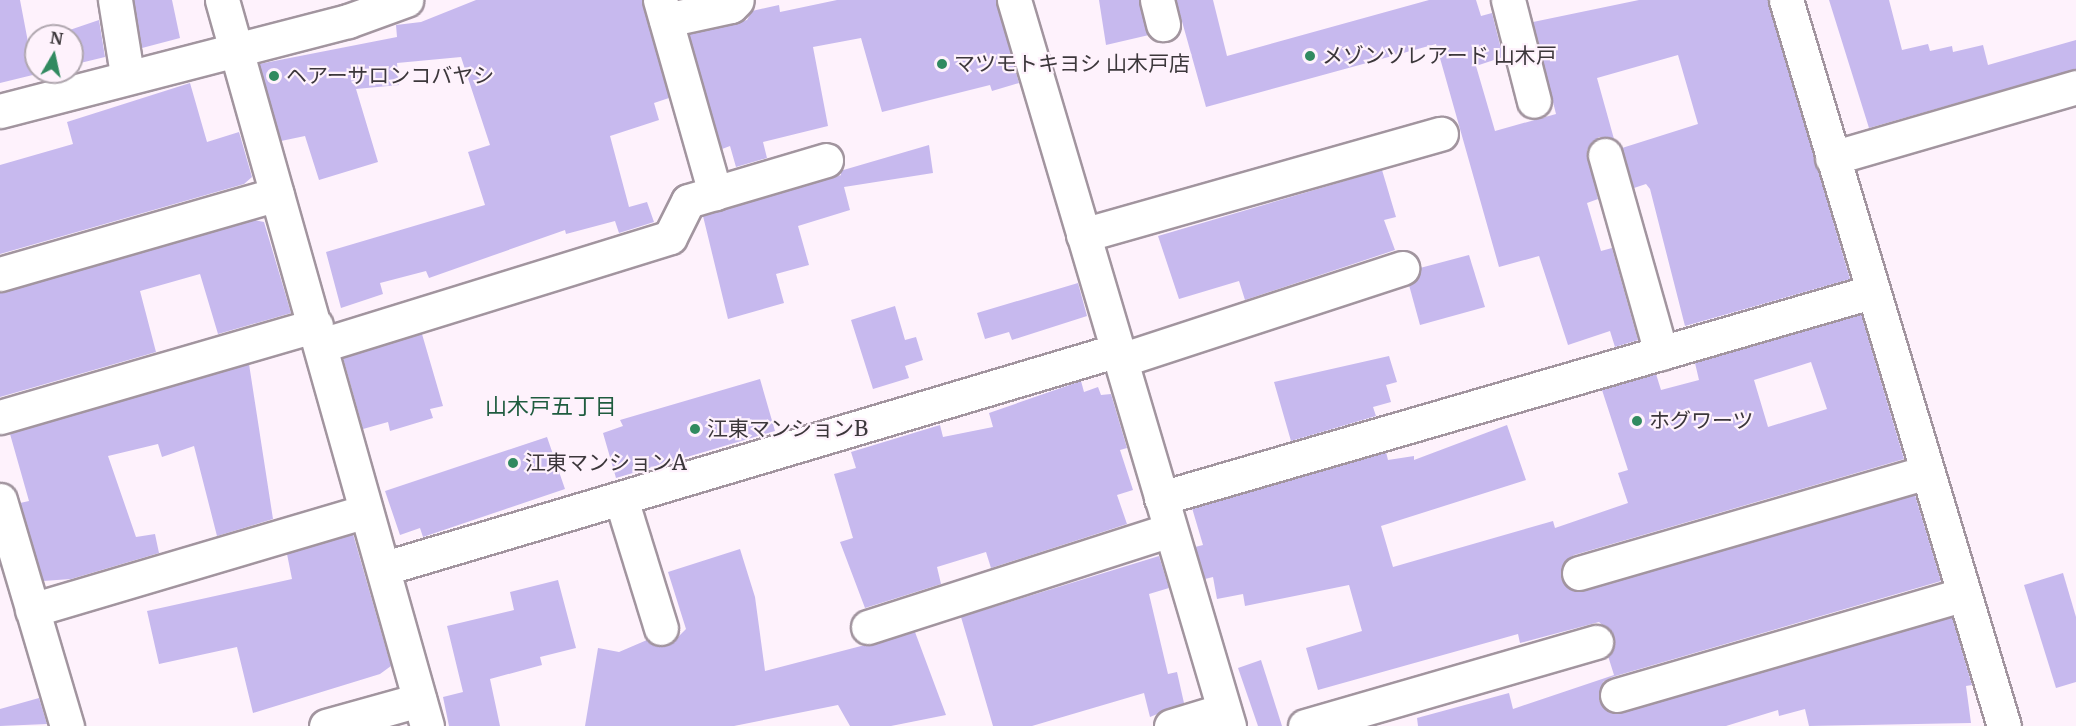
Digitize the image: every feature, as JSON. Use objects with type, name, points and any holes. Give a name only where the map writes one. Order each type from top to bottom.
[{"type":"street","points":[[115,0],[126,74]]},
{"type":"street","points":[[222,0],[234,51],[319,335],[366,511],[385,568],[423,713],[326,726]]},
{"type":"street","points":[[0,111],[126,74],[234,51],[406,0]]},
{"type":"street","points":[[715,193],[663,10],[731,6],[737,0]]},
{"type":"street","points":[[1014,0],[1227,718],[1171,726]]},
{"type":"street","points":[[1508,0],[1534,101]]},
{"type":"street","points":[[1786,0],[1871,292],[2004,726]]},
{"type":"street","points":[[1832,158],[2076,87]]},
{"type":"street","points":[[1083,235],[1441,134]]},
{"type":"street","points":[[1605,155],[1661,353]]},
{"type":"street","points":[[0,417],[319,335],[670,237],[688,201],[826,160]]},
{"type":"street","points":[[0,274],[277,194]]},
{"type":"street","points":[[385,568],[1120,355],[1402,268]]},
{"type":"street","points":[[1161,498],[1871,292]]},
{"type":"street","points":[[1579,573],[1926,472]]},
{"type":"street","points":[[621,499],[661,627]]},
{"type":"street","points":[[0,500],[66,726]]},
{"type":"street","points":[[32,610],[366,511]]},
{"type":"street","points":[[868,627],[1170,530]]},
{"type":"street","points":[[1617,695],[1964,594]]},
{"type":"street","points":[[1305,726],[1596,642]]},
{"type":"building","points":[[0,0],[20,0],[25,24],[24,77],[0,83]]},
{"type":"building","points":[[134,0],[172,0],[180,38],[142,48]]},
{"type":"building","points":[[476,0],[642,0],[669,98],[654,103],[659,120],[610,136],[629,207],[647,202],[654,222],[619,233],[615,221],[566,234],[565,230],[429,278],[426,271],[380,283],[383,294],[341,308],[326,252],[485,205],[468,152],[490,145],[461,57],[397,63],[399,85],[356,89],[378,162],[319,180],[305,136],[281,141],[259,64],[397,37],[396,25],[421,22]]},
{"type":"building","points":[[837,0],[996,0],[1019,83],[992,91],[990,85],[882,112],[861,38],[813,47],[828,126],[763,142],[767,158],[736,167],[730,146],[722,149],[689,34],[747,20],[752,11],[779,5],[780,12]]},
{"type":"building","points":[[1099,0],[1139,0],[1149,35],[1106,45]]},
{"type":"building","points":[[1176,0],[1213,0],[1227,56],[1429,0],[1476,0],[1481,16],[1492,13],[1503,57],[1476,66],[1495,131],[1556,114],[1533,22],[1639,0],[1768,0],[1850,279],[1685,326],[1650,189],[1646,184],[1634,188],[1622,148],[1698,124],[1678,55],[1597,78],[1614,139],[1599,137],[1587,150],[1598,199],[1587,203],[1601,251],[1612,248],[1638,340],[1615,347],[1610,331],[1568,345],[1539,256],[1499,267],[1436,44],[1206,107]]},
{"type":"building","points":[[1829,0],[1889,0],[1902,50],[1928,44],[1930,51],[1952,46],[1953,52],[1983,45],[1988,65],[2076,40],[2076,69],[1869,128]]},
{"type":"building","points":[[99,20],[105,57],[84,62],[84,25]]},
{"type":"building","points":[[190,83],[207,142],[239,132],[252,177],[244,184],[0,254],[0,165],[73,144],[67,122]]},
{"type":"building","points":[[929,145],[933,173],[844,187],[840,171]]},
{"type":"building","points":[[1382,170],[1396,217],[1384,220],[1395,250],[1245,300],[1239,281],[1179,299],[1158,236]]},
{"type":"building","points":[[841,175],[850,210],[798,226],[809,265],[776,274],[784,303],[728,319],[703,216]]},
{"type":"building","points":[[254,220],[264,222],[291,313],[218,334],[200,274],[140,291],[156,352],[0,397],[0,292]]},
{"type":"building","points":[[1469,255],[1485,307],[1420,325],[1409,285],[1420,268]]},
{"type":"building","points":[[1078,283],[1087,316],[1012,340],[1009,332],[985,339],[977,313]]},
{"type":"building","points":[[895,306],[905,340],[916,337],[923,360],[905,366],[909,378],[873,389],[851,320]]},
{"type":"building","points":[[1861,314],[1904,459],[1574,555],[1565,561],[1561,578],[1567,587],[1584,591],[1915,495],[1941,581],[1612,677],[1603,682],[1599,700],[1605,709],[1622,713],[1952,617],[1972,685],[1966,686],[1971,723],[1809,726],[1805,709],[1779,716],[1778,710],[1726,726],[1418,726],[1417,718],[1509,693],[1513,709],[1614,675],[1608,656],[1614,636],[1599,622],[1520,643],[1518,634],[1318,690],[1306,648],[1362,631],[1349,585],[1245,606],[1243,594],[1217,599],[1213,577],[1205,579],[1195,547],[1203,545],[1192,508],[1386,452],[1388,460],[1414,456],[1414,460],[1507,425],[1526,480],[1381,526],[1393,567],[1553,521],[1555,528],[1628,503],[1618,473],[1628,470],[1602,390],[1656,374],[1661,390],[1699,380],[1695,363]],"holes":[[[1811,362],[1827,409],[1768,427],[1754,380]]]},
{"type":"building","points":[[422,334],[443,406],[430,409],[433,418],[390,431],[388,422],[363,429],[343,358]]},
{"type":"building","points":[[1389,356],[1397,382],[1386,385],[1391,402],[1373,407],[1376,416],[1291,441],[1274,382]]},
{"type":"building","points":[[249,364],[273,519],[217,536],[194,446],[162,457],[158,444],[108,456],[136,537],[155,534],[159,553],[71,579],[43,581],[20,503],[29,501],[10,434]]},
{"type":"building","name":"江東マンションB","points":[[760,379],[775,431],[616,478],[603,433],[623,426],[620,420]]},
{"type":"building","points":[[1081,381],[1084,392],[1098,387],[1101,395],[1111,394],[1127,448],[1120,450],[1133,490],[1117,495],[1127,524],[991,568],[986,552],[937,567],[941,584],[865,608],[840,542],[853,538],[834,474],[856,468],[851,452],[940,425],[943,437],[993,427],[989,413]]},
{"type":"building","name":"江東マンションA","points":[[547,437],[565,489],[423,537],[420,528],[400,535],[385,491]]},
{"type":"building","points":[[353,534],[391,666],[380,674],[253,713],[237,647],[159,664],[147,611],[292,579],[287,554]]},
{"type":"building","points":[[740,549],[755,597],[765,671],[915,632],[946,715],[891,726],[850,726],[838,705],[734,726],[585,726],[598,648],[619,652],[647,640],[657,646],[674,641],[686,629],[668,572]]},
{"type":"building","points":[[1159,556],[1169,588],[1149,594],[1168,674],[1177,672],[1184,703],[1150,717],[1144,693],[1032,726],[993,726],[961,617]]},
{"type":"building","points":[[2063,573],[2076,617],[2076,682],[2056,688],[2024,585]]},
{"type":"building","points":[[558,580],[576,648],[540,657],[542,665],[490,679],[500,726],[449,726],[443,697],[463,692],[447,626],[514,610],[510,592]]},
{"type":"building","points":[[1261,660],[1282,726],[1258,726],[1238,668]]},
{"type":"building","points":[[39,698],[47,724],[0,726],[0,709]]},
{"type":"place","name":"メゾンソレアード 山木戸","points":[[1310,56]]},
{"type":"place","name":"マツモトキヨシ 山木戸店","points":[[942,64]]},
{"type":"place","name":"ヘアーサロンコバヤシ","points":[[274,76]]},
{"type":"place","name":"ホグワーツ","points":[[1637,421]]},
{"type":"place","name":"江東マンションB","points":[[695,429]]},
{"type":"place","name":"江東マンションA","points":[[513,463]]},
{"type":"district","name":"山木戸五丁目","points":[[551,407]]}]
